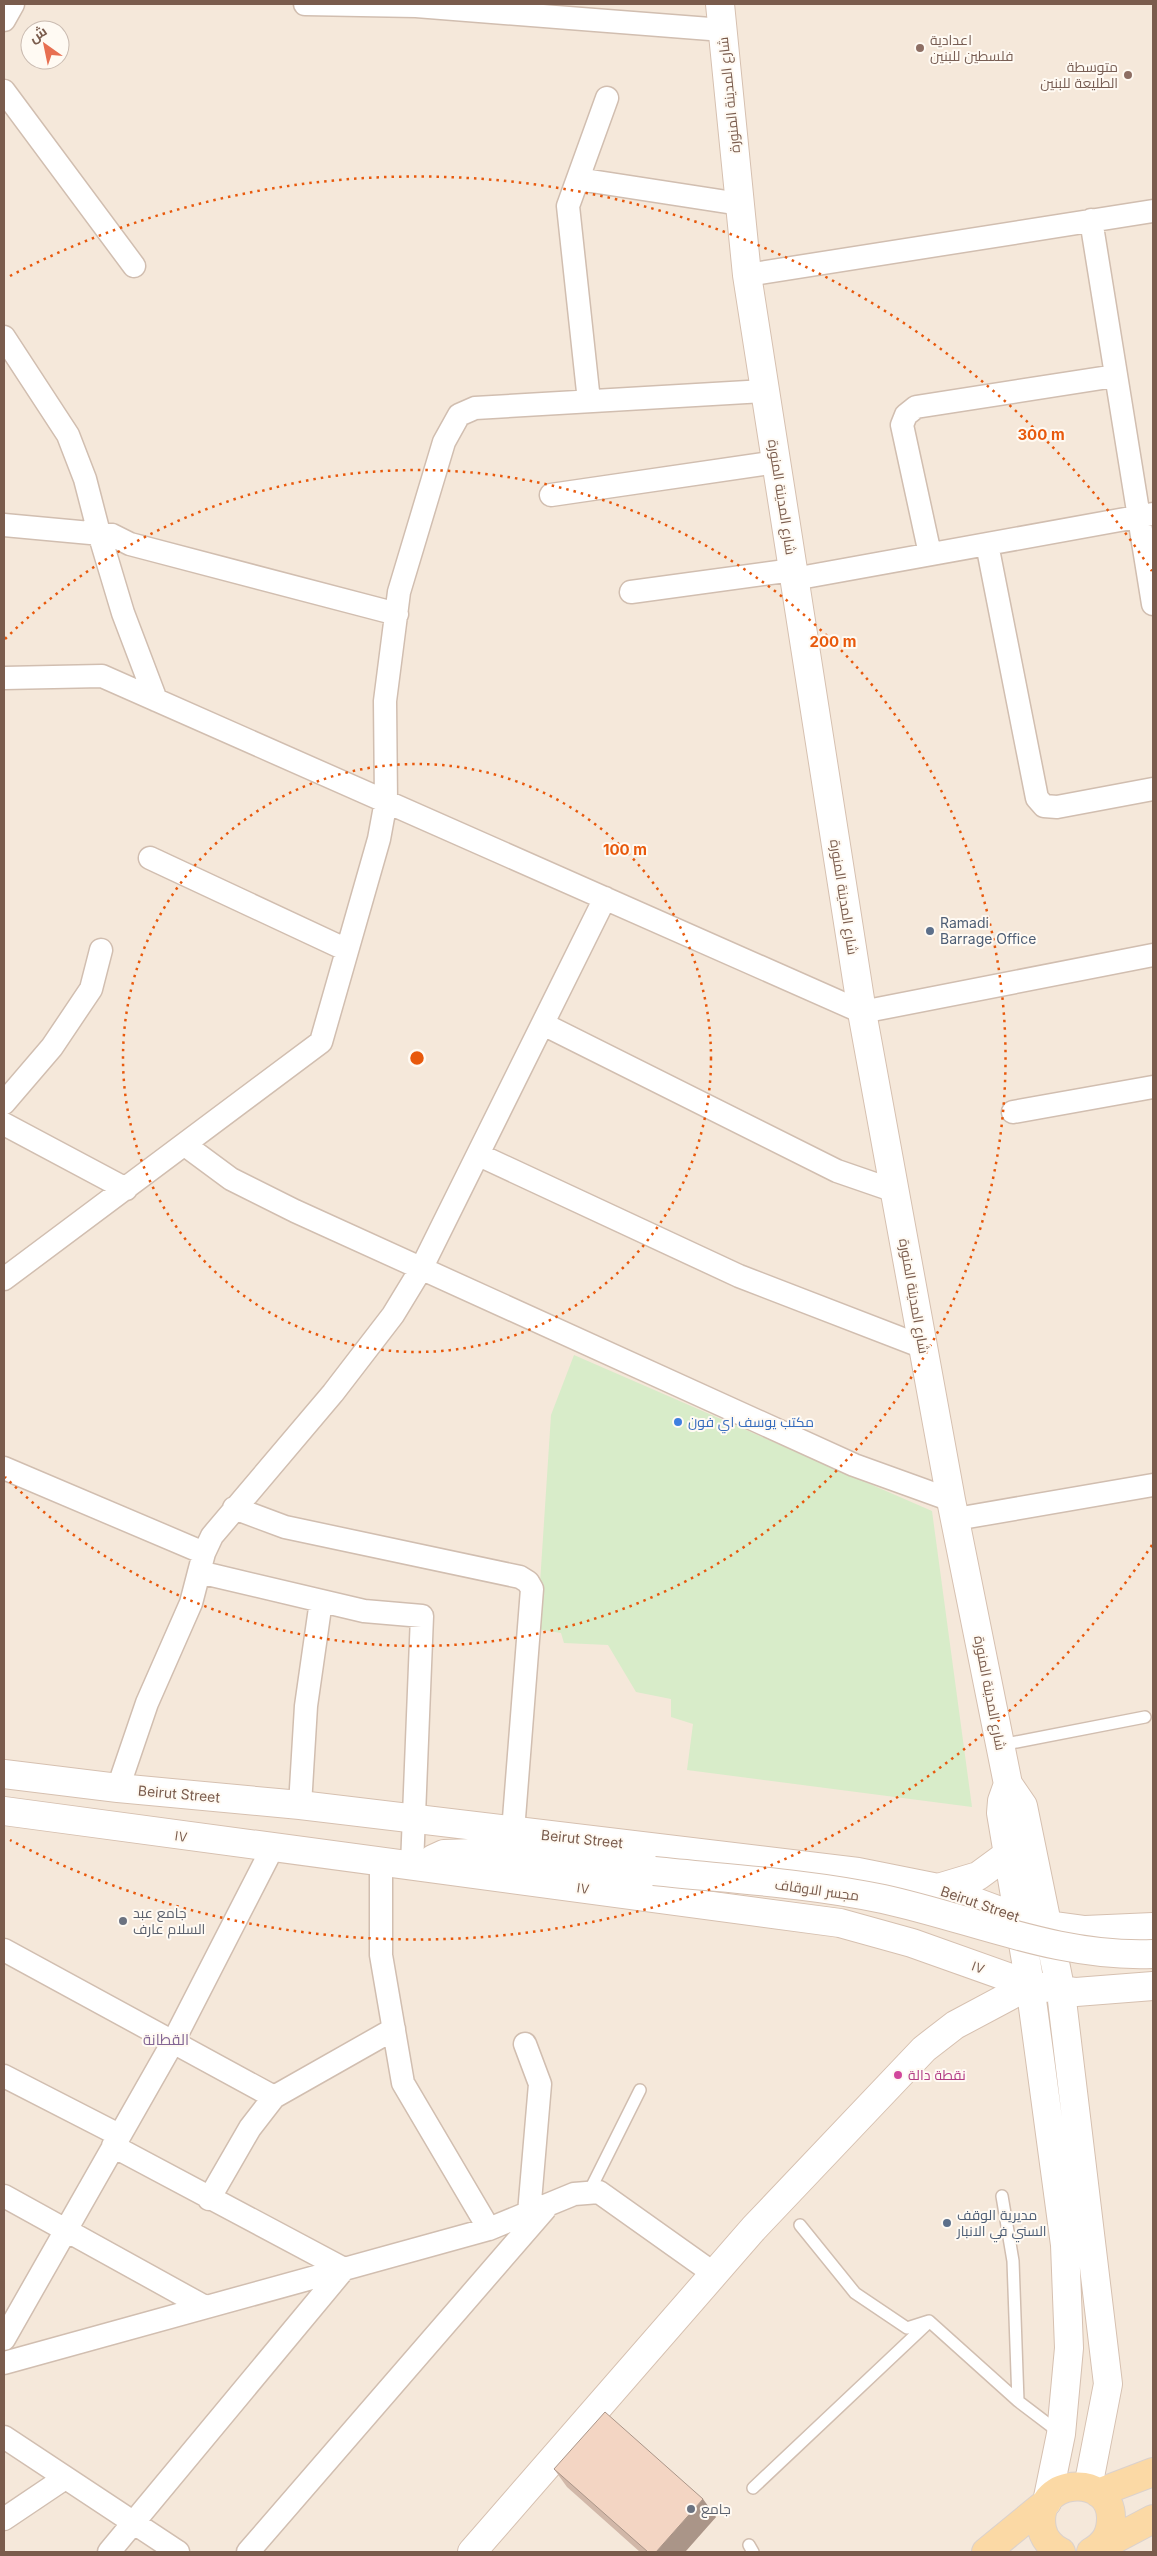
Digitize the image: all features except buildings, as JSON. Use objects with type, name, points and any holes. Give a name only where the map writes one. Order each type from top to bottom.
[{"type":"main road","points":[[1061,2552],[1049,2543],[1043,2534],[1042,2512],[1054,2493],[1064,2488],[1076,2486],[1093,2490],[1153,2472]]},
{"type":"main road","points":[[1093,2490],[1106,2503],[1111,2514],[1111,2526],[1107,2538],[1095,2550]]},
{"type":"main road","points":[[986,2552],[1047,2502]]},
{"type":"main road","points":[[1095,2550],[1153,2519]]},
{"type":"street","points":[[4,20],[13,4]]},
{"type":"street","points":[[305,4],[721,17]]},
{"type":"street","name":"شارع المدينة المنورة","points":[[721,17],[747,275],[862,1012],[954,1510],[1008,1784]]},
{"type":"street","points":[[4,91],[134,266]]},
{"type":"street","points":[[589,401],[568,206],[607,98]]},
{"type":"street","points":[[578,179],[740,204]]},
{"type":"street","points":[[747,275],[1153,211]]},
{"type":"street","points":[[1091,220],[1116,376],[1146,516],[1153,604]]},
{"type":"street","points":[[4,337],[68,435],[85,479],[99,534],[126,622],[156,700]]},
{"type":"street","points":[[930,554],[902,425],[906,415],[916,407],[1116,376]]},
{"type":"street","points":[[4,1278],[321,1042],[379,839],[386,801],[385,701],[399,592],[444,442],[459,415],[475,408],[765,391]]},
{"type":"street","points":[[551,495],[776,462]]},
{"type":"street","points":[[631,592],[794,575],[930,554],[1146,516]]},
{"type":"street","points":[[4,525],[112,535],[130,544],[397,614]]},
{"type":"street","points":[[988,544],[1037,798],[1044,806],[1057,808],[1153,789]]},
{"type":"street","points":[[4,678],[102,676],[862,1012],[1153,955]]},
{"type":"street","points":[[150,858],[347,950]]},
{"type":"street","points":[[118,1788],[148,1703],[191,1603],[201,1562],[212,1536],[334,1392],[393,1315],[421,1269],[479,1155],[605,898]]},
{"type":"street","points":[[4,1103],[52,1047],[91,989],[101,950]]},
{"type":"street","points":[[543,1024],[837,1172],[895,1191]]},
{"type":"street","points":[[1012,1112],[1153,1087]]},
{"type":"street","points":[[4,1124],[126,1189]]},
{"type":"street","points":[[184,1145],[231,1178],[295,1211],[954,1510],[1153,1484]]},
{"type":"street","points":[[479,1155],[739,1276],[923,1346]]},
{"type":"street","points":[[4,1468],[201,1562],[321,1601],[364,1611],[422,1616],[412,1865]]},
{"type":"street","points":[[234,1508],[285,1528],[520,1577],[528,1582],[532,1589],[513,1831]]},
{"type":"street","points":[[300,1805],[306,1706],[321,1601]]},
{"type":"street","name":"Beirut Street","points":[[4,1774],[118,1788],[300,1805],[858,1872],[938,1888],[1019,1918],[1048,1925],[1085,1930],[1153,1927]]},
{"type":"street","points":[[1008,1784],[1002,1801],[1002,1813],[1030,1985],[1066,2245],[1070,2348],[1061,2434],[1047,2502]]},
{"type":"street","points":[[1008,1784],[1023,1806],[1061,1992],[1108,2384],[1093,2490]]},
{"type":"street","name":"١٧","points":[[4,1811],[272,1849],[381,1860],[840,1923],[912,1943],[1030,1985],[1061,1992],[1092,1992],[1153,1986]]},
{"type":"street","name":"مجسر الاوقاف","points":[[414,1820],[449,1841],[476,1853]]},
{"type":"street","points":[[4,2338],[173,2042],[272,1849]]},
{"type":"street","name":"مجسر الاوقاف","points":[[412,1865],[444,1854],[476,1853],[841,1892],[907,1905],[1061,1948],[1114,1954],[1153,1954]]},
{"type":"street","points":[[938,1888],[978,1876],[1008,1854]]},
{"type":"street","points":[[381,1860],[381,1955],[403,2083],[489,2229]]},
{"type":"street","points":[[4,1950],[274,2097]]},
{"type":"street","points":[[472,2552],[713,2273],[924,2049],[955,2025],[1030,1985]]},
{"type":"street","points":[[209,2199],[250,2128],[274,2097],[394,2029]]},
{"type":"street","points":[[525,2044],[540,2084],[529,2213]]},
{"type":"street","points":[[4,2076],[116,2141],[209,2199],[344,2269]]},
{"type":"street","points":[[4,2362],[489,2229],[574,2194],[589,2192],[599,2192],[713,2273]]},
{"type":"street","points":[[4,2196],[205,2308]]},
{"type":"street","points":[[248,2552],[549,2204]]},
{"type":"street","points":[[109,2552],[344,2269]]},
{"type":"street","points":[[4,2437],[178,2552]]},
{"type":"street","points":[[4,2519],[65,2478]]},
{"type":"lane","points":[[1000,1745],[1145,1716]]},
{"type":"lane","points":[[589,2192],[640,2090]]},
{"type":"lane","points":[[1002,2196],[1013,2261],[1018,2402]]},
{"type":"lane","points":[[800,2225],[855,2293],[907,2328],[929,2321]]},
{"type":"lane","points":[[929,2321],[1018,2402],[1061,2434]]},
{"type":"lane","points":[[753,2488],[929,2321]]},
{"type":"shaded area","points":[[4,4],[1153,4],[1153,2552],[4,2552]]},
{"type":"green space","points":[[574,1355],[932,1511],[972,1807],[687,1770],[693,1724],[671,1717],[671,1699],[636,1692],[608,1645],[564,1643],[561,1633],[537,1629],[551,1415]]},
{"type":"place","name":"اعدادية فلسطين للبنين","points":[[920,48]]},
{"type":"place","name":"متوسطة الطليعة للبنين","points":[[1128,75]]},
{"type":"place","name":"Ramadi Barrage Office","points":[[930,931]]},
{"type":"place","name":"مكتب يوسف اي فون","points":[[678,1422]]},
{"type":"place","name":"جامع عبد السلام عارف","points":[[123,1921]]},
{"type":"place","name":"نقطة دالة","points":[[898,2075]]},
{"type":"place","name":"مديرية الوقف السني في الانبار","points":[[947,2223]]},
{"type":"place","name":"جامع","points":[[691,2509]]},
{"type":"district","name":"القطانة","points":[[166,2040]]}]
